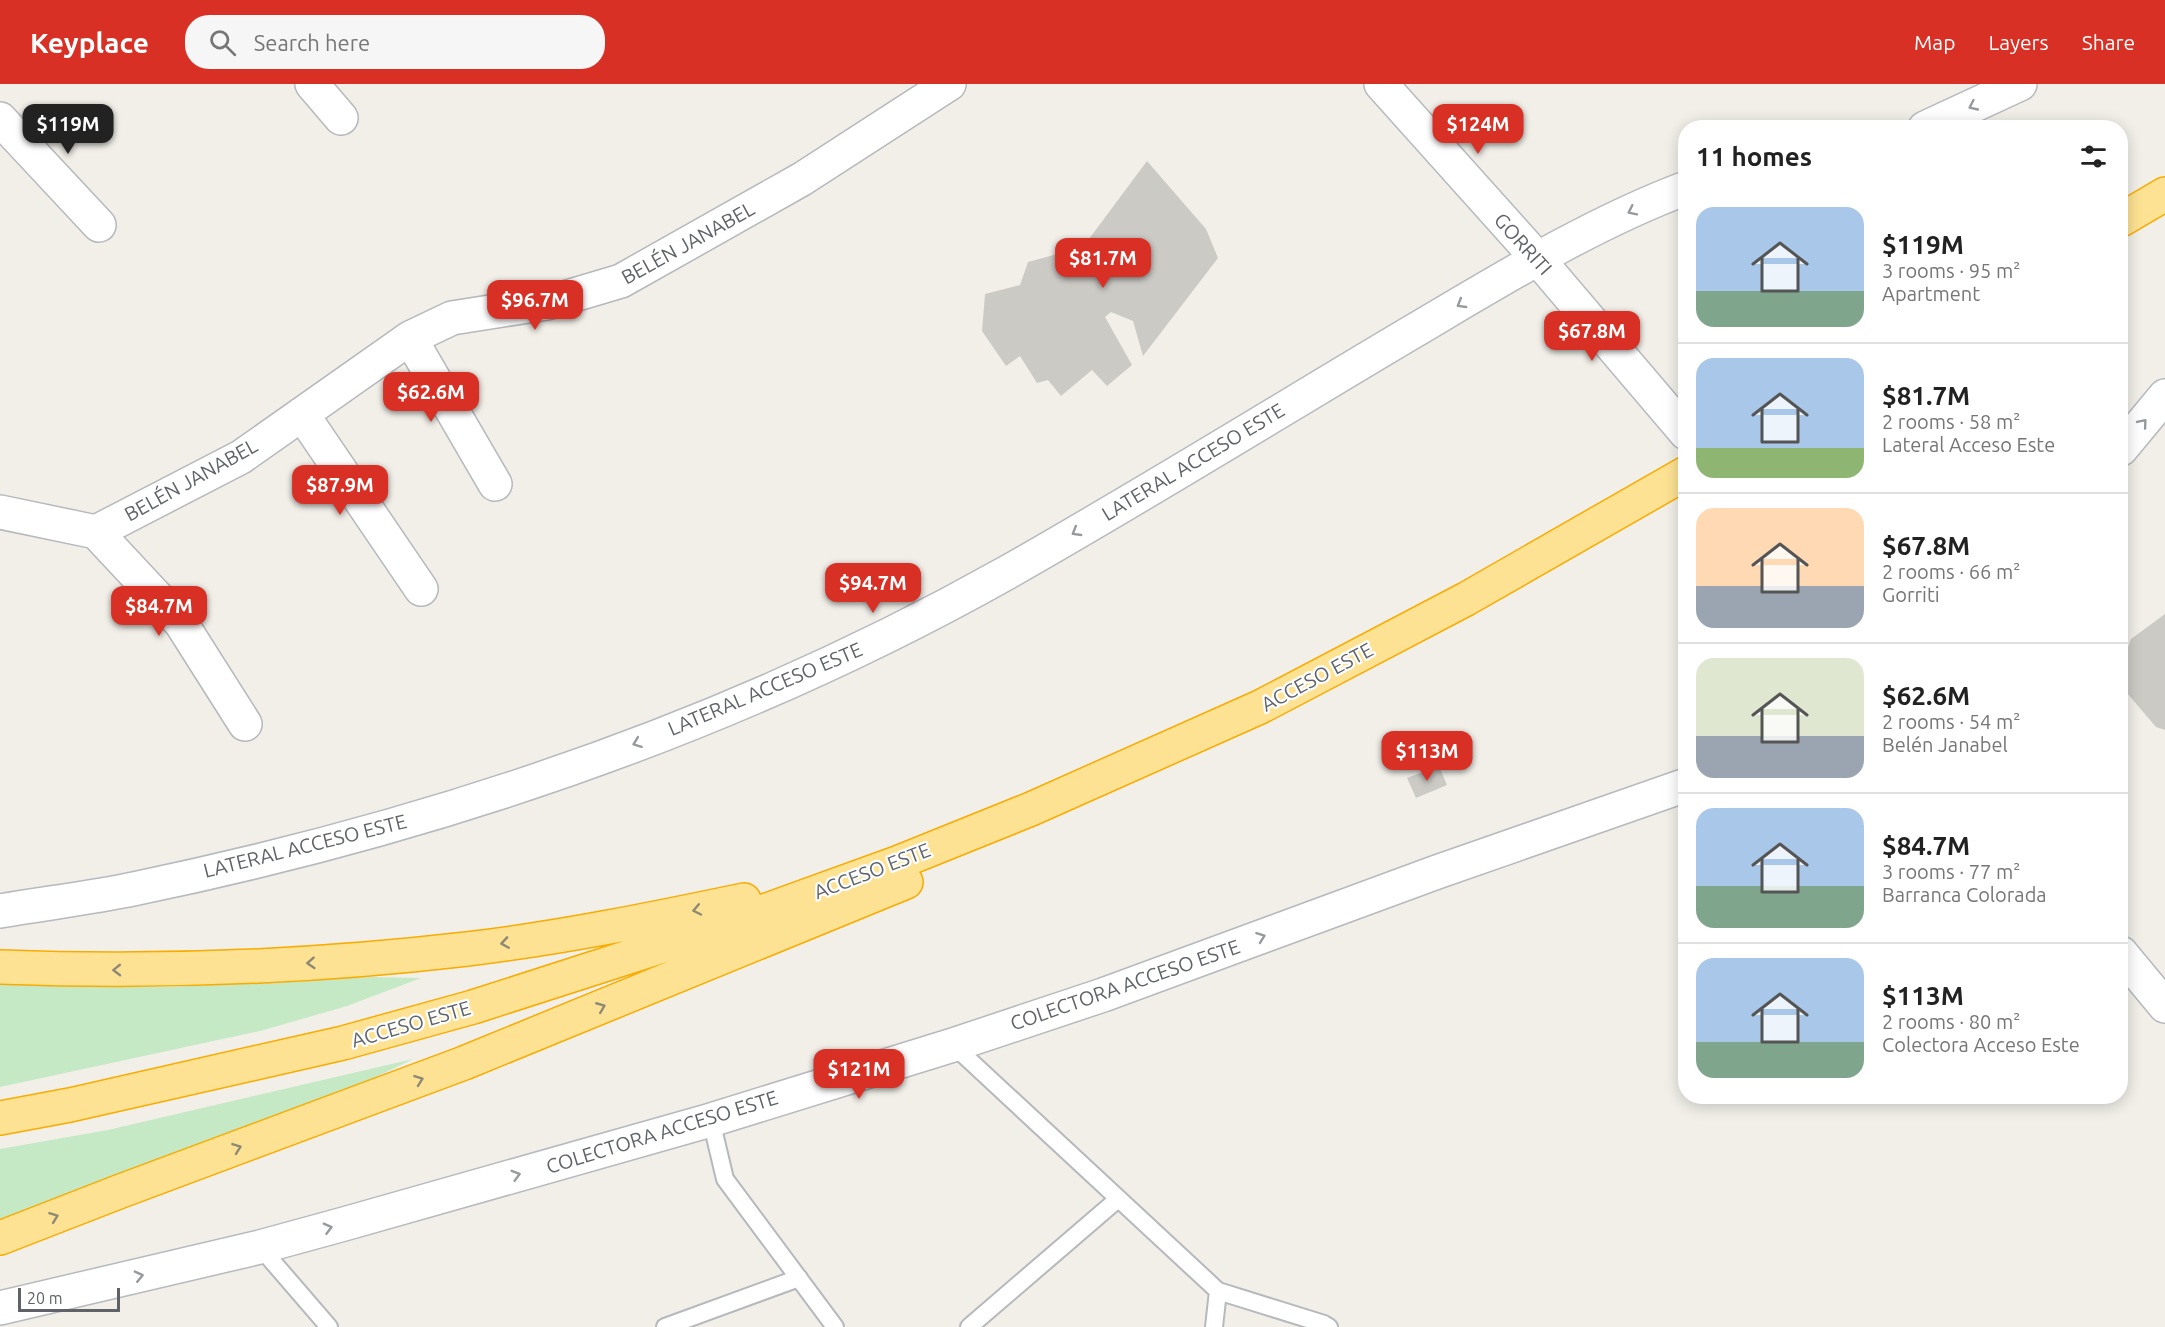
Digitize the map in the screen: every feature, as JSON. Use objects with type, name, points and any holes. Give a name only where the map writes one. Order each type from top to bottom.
[{"type":"highway","points":[[2128,216],[2165,194]]},
{"type":"highway","name":"ACCESO ESTE","points":[[0,1118],[93,1100],[332,1046],[473,1007],[706,932],[897,862],[1031,810],[1260,707],[1466,599],[1678,478]]},
{"type":"highway","points":[[0,1238],[465,1063],[927,873],[1028,825],[1156,753]]},
{"type":"highway","points":[[0,967],[97,970],[225,969],[468,949],[668,916],[773,895],[897,862]]},
{"type":"street","points":[[312,84],[341,118]]},
{"type":"street","name":"BELÉN JANABEL","points":[[96,532],[241,457],[410,338],[452,318],[547,303],[621,281],[802,179],[949,84]]},
{"type":"street","name":"GORRITI","points":[[1381,84],[1537,258],[1678,424]]},
{"type":"street","points":[[1942,120],[2020,84]]},
{"type":"street","points":[[0,119],[99,225]]},
{"type":"street","name":"LATERAL ACCESO ESTE","points":[[0,911],[135,889],[327,843],[482,799],[710,716],[894,632],[1007,572],[1537,258],[1678,191]]},
{"type":"street","points":[[410,338],[495,484]]},
{"type":"street","points":[[2128,441],[2165,396]]},
{"type":"street","points":[[302,414],[421,589]]},
{"type":"street","points":[[0,512],[96,532],[181,623],[245,724]]},
{"type":"street","name":"COLECTORA ACCESO ESTE","points":[[0,1308],[260,1246],[711,1120],[953,1045],[1103,995],[1437,872],[1678,788]]},
{"type":"street","points":[[2128,961],[2165,1006]]},
{"type":"lane","points":[[953,1045],[1218,1292],[1329,1327]]},
{"type":"lane","points":[[711,1120],[725,1179],[835,1327]]},
{"type":"lane","points":[[969,1327],[1118,1199]]},
{"type":"lane","points":[[260,1246],[329,1327]]},
{"type":"lane","points":[[665,1327],[799,1278]]},
{"type":"lane","points":[[1214,1327],[1218,1292]]},
{"type":"green space","points":[[370,977],[421,978],[347,1006],[260,1031],[0,1087],[0,982],[170,987]]},
{"type":"green space","points":[[413,1059],[376,1077],[247,1129],[0,1224],[0,1149],[108,1130]]},
{"type":"building","points":[[1147,161],[1206,229],[1218,258],[1143,356],[1133,321],[1111,312],[1105,317],[1132,365],[1107,386],[1092,370],[1061,396],[1048,380],[1037,383],[1020,356],[1006,366],[982,331],[985,294],[1020,285],[1028,262],[1083,247]]},
{"type":"building","points":[[2165,614],[2165,730],[2156,727],[2128,694],[2128,647],[2131,639]]},
{"type":"building","points":[[1439,766],[1447,785],[1416,798],[1407,778]]}]
